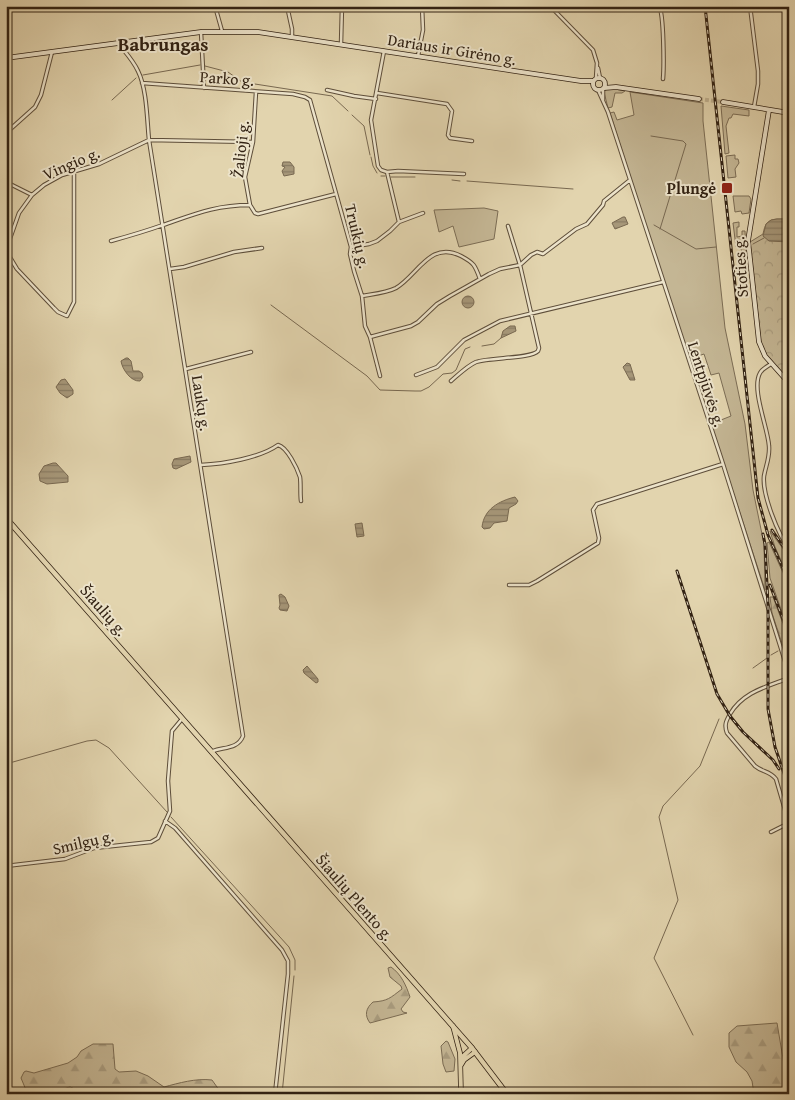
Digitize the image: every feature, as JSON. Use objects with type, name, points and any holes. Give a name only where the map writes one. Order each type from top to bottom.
[{"type":"highway","name":"Šiaulių g.","points":[[6,518],[182,719]]},
{"type":"highway","name":"Šiaulių Plento g.","points":[[182,719],[474,1050],[507,1094]]},
{"type":"main road","name":"Dariaus ir Girėno g.","points":[[6,58],[201,32],[258,32],[582,81],[596,81],[602,87]]},
{"type":"main road","name":"Dariaus ir Girėno g.","points":[[596,81],[602,87]]},
{"type":"main road","points":[[602,87],[616,87],[699,99]]},
{"type":"main road","points":[[723,102],[789,113]]},
{"type":"main road","name":"Stoties g.","points":[[769,110],[748,241],[759,342],[763,353],[771,364],[789,383]]},
{"type":"main road","points":[[453,1026],[461,1059],[461,1094]]},
{"type":"main road","points":[[461,1059],[474,1050]]},
{"type":"main road","points":[[461,1065],[474,1050]]},
{"type":"street","points":[[215,6],[222,31]]},
{"type":"street","points":[[287,6],[292,36]]},
{"type":"street","points":[[341,44],[342,6]]},
{"type":"street","points":[[418,56],[423,30],[422,6]]},
{"type":"street","points":[[550,6],[592,48],[596,58],[596,81]]},
{"type":"street","points":[[604,6],[620,8],[632,6]]},
{"type":"street","points":[[659,6],[663,17],[665,62],[663,79]]},
{"type":"street","points":[[750,6],[758,71],[754,107]]},
{"type":"street","points":[[201,32],[204,88]]},
{"type":"street","name":"Laukų g.","points":[[118,42],[133,62],[142,83],[149,140],[243,736],[233,747],[211,752]]},
{"type":"street","points":[[6,133],[35,107],[41,95],[52,51]]},
{"type":"street","points":[[384,51],[376,99],[371,114],[371,127],[378,166],[381,170],[388,172],[464,174]]},
{"type":"street","name":"Parko g.","points":[[142,83],[293,94],[310,100]]},
{"type":"street","name":"Lentpjūvės g.","points":[[602,87],[603,101],[723,464],[789,674]]},
{"type":"street","points":[[327,90],[376,99]]},
{"type":"street","name":"Žalioji g.","points":[[250,205],[246,177],[253,142],[256,92]]},
{"type":"street","points":[[377,93],[447,104],[452,111],[448,135],[450,138],[472,142]]},
{"type":"street","name":"Truikių g.","points":[[310,100],[346,236],[351,247],[350,254],[354,272],[362,296],[365,326],[370,337],[380,376]]},
{"type":"street","points":[[149,140],[253,142]]},
{"type":"street","name":"Vingio g.","points":[[74,172],[74,302],[67,316],[54,308],[17,269],[8,254],[7,247],[19,213],[32,194],[54,180],[74,172],[98,164],[149,140]]},
{"type":"street","points":[[388,172],[399,222]]},
{"type":"street","points":[[370,337],[411,326],[418,322],[436,304],[480,279],[500,270],[520,265],[537,252],[542,254],[576,229],[587,224],[603,205],[604,201],[630,180]]},
{"type":"street","points":[[6,182],[32,194]]},
{"type":"street","points":[[111,241],[211,208],[229,205],[250,205],[255,213],[258,214],[336,194]]},
{"type":"street","points":[[351,247],[377,241],[399,222],[423,213]]},
{"type":"street","points":[[451,382],[476,362],[536,354],[539,348],[520,265],[508,226]]},
{"type":"street","points":[[170,269],[184,267],[234,252],[262,248]]},
{"type":"street","points":[[362,296],[391,290],[399,286],[431,256],[442,252],[454,253],[471,261],[480,279]]},
{"type":"street","points":[[416,375],[436,367],[457,345],[500,321],[663,282]]},
{"type":"street","points":[[186,369],[251,352]]},
{"type":"street","points":[[771,364],[760,372],[758,380],[761,411],[770,448],[770,457],[764,477],[767,499],[775,524],[789,548]]},
{"type":"street","points":[[201,465],[230,461],[264,452],[278,445],[283,446],[300,477],[301,501]]},
{"type":"street","points":[[509,585],[529,585],[598,543],[599,538],[593,510],[597,504],[723,464]]},
{"type":"street","points":[[771,832],[786,825],[788,820],[776,779],[772,774],[755,766],[727,733],[725,727],[735,706],[748,695],[789,678]]},
{"type":"street","name":"Smilgų g.","points":[[6,866],[65,860],[94,848],[151,842],[158,838],[170,811],[168,781],[172,731],[182,719]]},
{"type":"street","points":[[165,821],[175,828],[276,943],[288,960],[275,1094]]},
{"type":"green space","points":[[610,88],[625,91],[615,93],[612,107],[608,108],[604,92]]},
{"type":"green space","points":[[630,92],[703,103],[703,121],[725,328],[745,424],[753,490],[764,544],[765,590],[711,424],[731,416],[719,373],[711,375],[704,354],[689,359],[610,113],[614,112],[617,120],[634,115]]},
{"type":"green space","points":[[721,106],[749,110],[749,116],[733,114],[729,118],[726,126],[729,153],[725,154]]},
{"type":"green space","points":[[735,155],[735,159],[738,159],[739,163],[735,169],[736,177],[728,178],[726,156]]},
{"type":"green space","points":[[733,196],[749,196],[751,199],[749,213],[735,212]]},
{"type":"green space","points":[[484,208],[498,211],[494,239],[459,247],[453,226],[439,232],[434,210]]},
{"type":"green space","points":[[789,219],[789,380],[766,354],[761,343],[750,242],[763,234],[766,225],[771,220]]},
{"type":"green space","points":[[739,222],[737,237],[742,236],[742,231],[745,231],[746,252],[742,252],[741,249],[736,247],[733,223]]},
{"type":"green space","points":[[770,531],[789,557],[789,578],[775,547]]},
{"type":"green space","points":[[769,542],[789,586],[789,632],[770,578],[767,543]]},
{"type":"green space","points":[[770,597],[773,597],[789,640],[789,665],[772,613]]},
{"type":"green space","points":[[391,967],[398,973],[407,988],[410,997],[401,1009],[407,1013],[370,1023],[366,1014],[371,1004],[389,998],[402,989],[390,977],[388,968]]},
{"type":"green space","points":[[777,1023],[789,1094],[754,1094],[752,1081],[747,1072],[736,1062],[729,1047],[729,1033],[737,1026]]},
{"type":"green space","points":[[446,1041],[455,1059],[454,1071],[446,1072],[443,1064],[441,1046]]},
{"type":"green space","points":[[93,1044],[113,1044],[115,1069],[119,1072],[136,1071],[148,1076],[164,1087],[194,1080],[212,1080],[222,1094],[75,1094],[73,1088],[70,1087],[50,1094],[43,1091],[39,1094],[25,1094],[26,1090],[21,1078],[24,1072],[34,1073],[68,1063],[77,1057],[81,1051]]},
{"type":"shaded area","points":[[283,162],[290,162],[294,167],[294,174],[284,176],[282,171],[285,167],[282,166]]},
{"type":"shaded area","points":[[625,217],[628,224],[615,229],[612,223]]},
{"type":"shaded area","points":[[789,219],[789,242],[769,241],[763,236],[766,224],[771,220]]},
{"type":"shaded area","points":[[468,296],[474,302],[468,308],[462,302]]},
{"type":"shaded area","points":[[510,326],[515,326],[516,331],[501,338],[503,331]]},
{"type":"shaded area","points":[[126,358],[131,361],[133,371],[142,373],[143,377],[140,381],[130,377],[125,371],[121,361]]},
{"type":"shaded area","points":[[627,363],[630,364],[635,380],[630,380],[623,367]]},
{"type":"shaded area","points":[[65,379],[73,390],[73,394],[67,398],[56,387],[61,380]]},
{"type":"shaded area","points":[[190,456],[191,462],[176,469],[173,468],[174,459]]},
{"type":"shaded area","points":[[56,463],[68,476],[68,482],[47,484],[40,481],[39,474],[44,466]]},
{"type":"shaded area","points":[[515,497],[518,501],[509,508],[507,521],[494,523],[490,528],[484,529],[482,527],[486,515],[493,507]]},
{"type":"shaded area","points":[[362,523],[364,536],[357,537],[355,524]]},
{"type":"shaded area","points":[[281,594],[285,597],[289,606],[287,611],[280,610],[279,608],[279,595]]},
{"type":"shaded area","points":[[307,666],[318,679],[318,682],[316,683],[304,673],[303,670]]},
{"type":"waterway","points":[[143,75],[200,65]]},
{"type":"waterway","points":[[205,66],[228,72],[242,82],[332,96],[348,111]]},
{"type":"waterway","points":[[112,100],[136,78]]},
{"type":"waterway","points":[[352,115],[364,126],[370,155]]},
{"type":"waterway","points":[[651,136],[683,141],[686,144],[660,229]]},
{"type":"waterway","points":[[371,157],[377,173]]},
{"type":"waterway","points":[[391,177],[415,177]]},
{"type":"waterway","points":[[452,180],[460,181]]},
{"type":"waterway","points":[[467,181],[573,189]]},
{"type":"waterway","points":[[654,225],[696,249],[716,247]]},
{"type":"waterway","points":[[753,244],[764,238]]},
{"type":"waterway","points":[[736,245],[745,245]]},
{"type":"waterway","points":[[271,305],[367,376],[380,390],[421,391],[429,387],[443,374],[452,373],[456,370],[465,349],[470,347]]},
{"type":"waterway","points":[[482,346],[494,344],[501,338]]},
{"type":"waterway","points":[[771,655],[778,651]]},
{"type":"waterway","points":[[753,668],[767,658]]},
{"type":"waterway","points":[[693,1035],[654,958],[678,900],[659,817],[663,806],[700,766],[719,719]]},
{"type":"waterway","points":[[6,764],[96,740],[109,748],[167,812]]},
{"type":"waterway","points":[[171,817],[289,947],[295,960],[295,970]]},
{"type":"waterway","points":[[282,1094],[294,976]]},
{"type":"tunnel","points":[[699,99],[723,102]]},
{"type":"railway","points":[[705,6],[758,498],[768,535],[789,582]]},
{"type":"railway","points":[[772,530],[789,555]]},
{"type":"railway","points":[[763,534],[768,605],[768,709],[775,747],[789,788]]},
{"type":"railway","points":[[677,571],[717,694],[730,716],[743,732],[773,760],[779,769]]},
{"type":"railway","points":[[770,585],[789,635]]},
{"type":"place","name":"Plungė","points":[[727,188]]},
{"type":"district","name":"Babrungas","points":[[163,44]]}]
